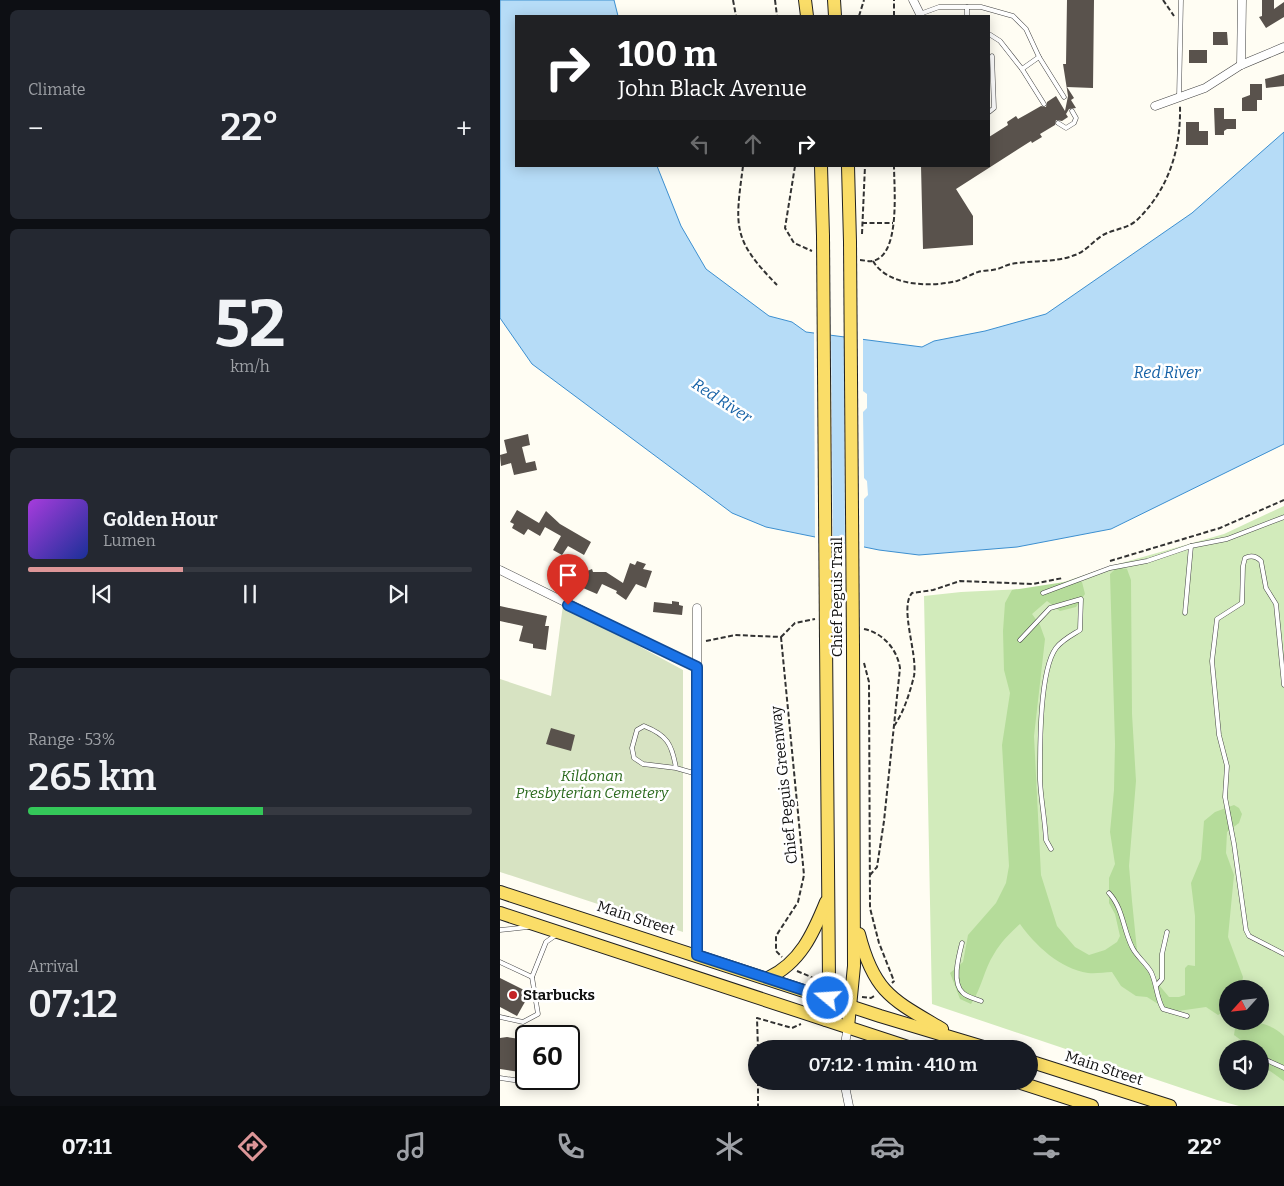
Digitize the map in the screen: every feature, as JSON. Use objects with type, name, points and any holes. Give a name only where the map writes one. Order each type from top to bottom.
[{"type":"main road","points":[[805,0],[807,15]]},
{"type":"main road","points":[[834,0],[835,15]]},
{"type":"main road","name":"Chief Peguis Trail","points":[[821,167],[828,898],[828,998],[826,1020]]},
{"type":"main road","name":"Chief Peguis Trail","points":[[848,167],[856,239],[853,646],[855,909],[854,966],[848,1027]]},
{"type":"main road","name":"Main Street","points":[[500,892],[850,1006],[964,1040]]},
{"type":"main road","points":[[768,978],[785,969],[801,952],[814,931],[828,898]]},
{"type":"main road","points":[[855,909],[863,950],[884,989],[898,1004],[910,1012],[956,1037]]},
{"type":"main road","points":[[500,913],[887,1040]]},
{"type":"main road","name":"Main Street","points":[[1038,1064],[1170,1106]]},
{"type":"main road","points":[[1038,1088],[1092,1106]]},
{"type":"street","points":[[913,0],[920,15]]},
{"type":"street","points":[[1241,65],[1242,0]]},
{"type":"street","points":[[1155,106],[1180,99],[1206,88],[1241,65],[1284,47]]},
{"type":"street","points":[[500,570],[697,667]]},
{"type":"street","points":[[697,608],[697,955]]},
{"type":"street","points":[[846,1040],[848,1027]]},
{"type":"street","points":[[846,1090],[849,1106]]},
{"type":"lane","points":[[1180,99],[1181,0]]},
{"type":"lane","points":[[920,15],[938,7],[981,7],[1013,16],[1026,29],[1039,57],[1064,97]]},
{"type":"lane","points":[[967,7],[967,15]]},
{"type":"lane","points":[[990,35],[1000,42],[1022,69],[1044,104]]},
{"type":"lane","points":[[990,111],[994,108],[992,56]]},
{"type":"lane","points":[[1022,69],[1039,57]]},
{"type":"lane","points":[[1058,123],[1066,128],[1074,123],[1076,118],[1072,111]]},
{"type":"lane","points":[[1043,593],[1110,568],[1147,561],[1190,546],[1227,539],[1284,517]]},
{"type":"lane","points":[[1185,612],[1190,546]]},
{"type":"lane","points":[[1284,686],[1276,604],[1266,588],[1261,561],[1253,556],[1248,556],[1245,558],[1243,566],[1242,603],[1221,615],[1215,624],[1212,662],[1220,735],[1227,766],[1224,797],[1234,844],[1246,930],[1249,936],[1284,954]]},
{"type":"lane","points":[[1020,640],[1050,608],[1081,600],[1080,630],[1056,648],[1049,662],[1045,688],[1040,781],[1046,840],[1051,849]]},
{"type":"lane","points":[[676,768],[674,754],[662,733],[644,726],[637,730],[632,748],[634,758],[642,764],[676,768],[697,774]]},
{"type":"lane","points":[[1109,893],[1119,906],[1133,950],[1150,970],[1156,986],[1158,1001],[1163,1009],[1187,1016]]},
{"type":"lane","points":[[500,930],[539,926]]},
{"type":"lane","points":[[1156,986],[1162,979],[1162,954],[1167,932]]},
{"type":"lane","points":[[500,1018],[523,1022],[538,1014],[532,977],[546,942],[558,933]]},
{"type":"lane","points":[[962,943],[957,972],[958,986],[962,993],[981,1001]]},
{"type":"lane","points":[[500,962],[532,977]]},
{"type":"lane","points":[[1269,1061],[1284,1068]]},
{"type":"lane","points":[[500,1078],[515,1080]]},
{"type":"path","points":[[733,0],[736,15]]},
{"type":"path","points":[[775,0],[777,15]]},
{"type":"path","points":[[859,15],[864,0]]},
{"type":"path","points":[[1163,0],[1174,16],[1181,32]]},
{"type":"path","points":[[894,1],[894,15]]},
{"type":"path","points":[[873,261],[876,267],[895,278],[915,284],[936,284],[958,281],[978,272],[995,270],[1010,264],[1040,262],[1076,255],[1103,236],[1136,221],[1155,199],[1173,168],[1180,130],[1180,99]]},
{"type":"path","points":[[743,167],[738,196],[737,223],[748,252],[777,285]]},
{"type":"path","points":[[795,167],[785,228],[794,243],[804,250]]},
{"type":"path","points":[[856,239],[862,223],[865,167]]},
{"type":"path","points":[[863,260],[873,261],[887,249],[893,235],[894,167]]},
{"type":"path","points":[[862,223],[893,223]]},
{"type":"path","points":[[1104,563],[1220,528],[1284,500]]},
{"type":"path","points":[[894,726],[900,718],[914,675],[914,658],[907,604],[912,593],[933,590],[960,582],[1033,584],[1068,576]]},
{"type":"path","points":[[697,643],[736,635],[781,637],[795,623],[819,618]]},
{"type":"path","points":[[869,630],[885,639],[899,660],[899,692],[877,867],[870,875]]},
{"type":"path","name":"Chief Peguis Greenway","points":[[781,637],[804,875],[798,902],[776,936],[776,951],[788,962]]},
{"type":"path","points":[[864,655],[870,682],[870,908],[878,944],[894,981],[889,985]]},
{"type":"path","points":[[794,968],[823,982]]},
{"type":"path","points":[[860,996],[870,998],[878,993]]},
{"type":"path","points":[[758,1040],[758,1018],[792,1028]]},
{"type":"path","points":[[758,1090],[758,1106]]},
{"type":"green space","points":[[1284,506],[1284,1106],[1239,1106],[1217,1100],[932,1004],[924,596],[961,592],[1046,588],[1111,566],[1224,534]]},
{"type":"green space","points":[[1117,567],[1127,569],[1131,580],[1132,714],[1136,781],[1129,866],[1138,960],[1169,997],[1185,995],[1185,968],[1188,965],[1195,966],[1195,916],[1191,883],[1201,859],[1204,821],[1215,812],[1234,805],[1239,808],[1242,814],[1239,823],[1227,832],[1226,853],[1234,875],[1228,937],[1243,977],[1242,980],[1219,980],[1218,1015],[1206,1007],[1171,1012],[1147,997],[1136,996],[1121,986],[1112,972],[1088,973],[1068,967],[1041,948],[1020,924],[994,954],[971,1004],[960,999],[950,973],[963,962],[968,935],[996,903],[1006,883],[1009,866],[1002,745],[1010,693],[1004,670],[1003,631],[1005,603],[1012,590],[1071,581],[1082,582],[1085,594],[1076,607],[1060,611],[1047,601],[1032,614],[1040,625],[1045,639],[1034,736],[1041,875],[1057,926],[1075,947],[1089,955],[1105,950],[1117,942],[1120,936],[1115,914],[1109,903],[1109,878],[1115,864],[1110,832],[1114,790],[1115,744],[1110,574]]},
{"type":"green space","name":"Kildonan Presbyterian Cemetery","points":[[563,605],[683,670],[683,932],[500,872],[500,679],[551,696]]},
{"type":"green space","points":[[1269,1026],[1284,1036],[1284,1081],[1269,1070],[1269,1040],[1241,1040],[1234,1035],[1235,1030],[1269,1030]]},
{"type":"water","name":"Red River","points":[[500,0],[614,0],[618,15],[515,15],[515,167],[657,167],[681,226],[706,269],[769,316],[792,322],[806,332],[922,347],[934,341],[985,331],[1046,314],[1192,213],[1284,132],[1284,444],[1111,529],[1017,547],[919,555],[879,550],[766,527],[732,513],[532,364],[500,318]]},
{"type":"pier","points":[[814,330],[831,333],[833,543],[815,539]]},
{"type":"pier","points":[[844,334],[863,337],[863,391],[867,394],[867,408],[863,412],[864,478],[867,481],[868,495],[864,499],[864,550],[845,546]]},
{"type":"building","points":[[1067,0],[1094,0],[1093,88],[1067,87],[1074,98],[1071,100],[1076,108],[1069,109],[1066,114],[1068,117],[1062,121],[1056,120],[1055,125],[1040,134],[1042,137],[1032,143],[1031,141],[956,189],[973,216],[973,245],[923,249],[921,167],[990,167],[990,136],[1008,125],[1007,122],[1016,116],[1018,119],[1041,106],[1046,107],[1047,102],[1056,96],[1065,111],[1068,96],[1063,64],[1066,64]]},
{"type":"building","points":[[1262,0],[1274,0],[1274,9],[1284,2],[1284,17],[1266,28],[1259,17],[1262,16]]},
{"type":"building","points":[[1213,32],[1227,32],[1228,45],[1213,45]]},
{"type":"building","points":[[1189,50],[1207,50],[1207,63],[1189,63]]},
{"type":"building","points":[[1284,74],[1284,86],[1266,88],[1265,79]]},
{"type":"building","points":[[1250,84],[1262,84],[1262,100],[1257,100],[1257,111],[1242,111],[1242,98],[1250,95]]},
{"type":"building","points":[[1214,108],[1224,108],[1224,119],[1236,119],[1236,129],[1227,129],[1224,131],[1224,135],[1215,135]]},
{"type":"building","points":[[1186,122],[1199,122],[1199,131],[1208,131],[1208,145],[1186,145]]},
{"type":"building","points":[[528,434],[530,445],[522,447],[526,463],[535,461],[537,470],[514,475],[511,463],[501,466],[500,455],[507,453],[504,440]]},
{"type":"building","points":[[517,510],[539,523],[546,511],[560,524],[591,542],[584,555],[568,546],[562,555],[553,550],[561,536],[545,527],[540,536],[528,529],[524,535],[512,528],[514,524],[510,522]]},
{"type":"building","points":[[637,561],[646,564],[643,569],[652,571],[646,588],[636,584],[626,600],[616,593],[617,591],[602,584],[597,594],[583,588],[587,580],[585,572],[592,569],[593,572],[606,572],[623,583],[630,563],[635,565]]},
{"type":"building","points":[[672,601],[679,602],[679,605],[683,606],[682,615],[653,612],[654,602],[672,604]]},
{"type":"building","points":[[500,606],[547,616],[545,626],[549,626],[546,650],[533,648],[533,644],[519,641],[523,626],[500,621]]},
{"type":"building","points":[[551,728],[575,735],[571,751],[546,744]]},
{"type":"building","points":[[500,978],[530,993],[517,1016],[500,1007]]},
{"type":"building","points":[[500,1038],[515,1038],[515,1071],[500,1069]]},
{"type":"place","name":"Starbucks","points":[[513,995]]},
{"type":"route","points":[[568,605],[697,667],[697,955],[828,998]]}]
